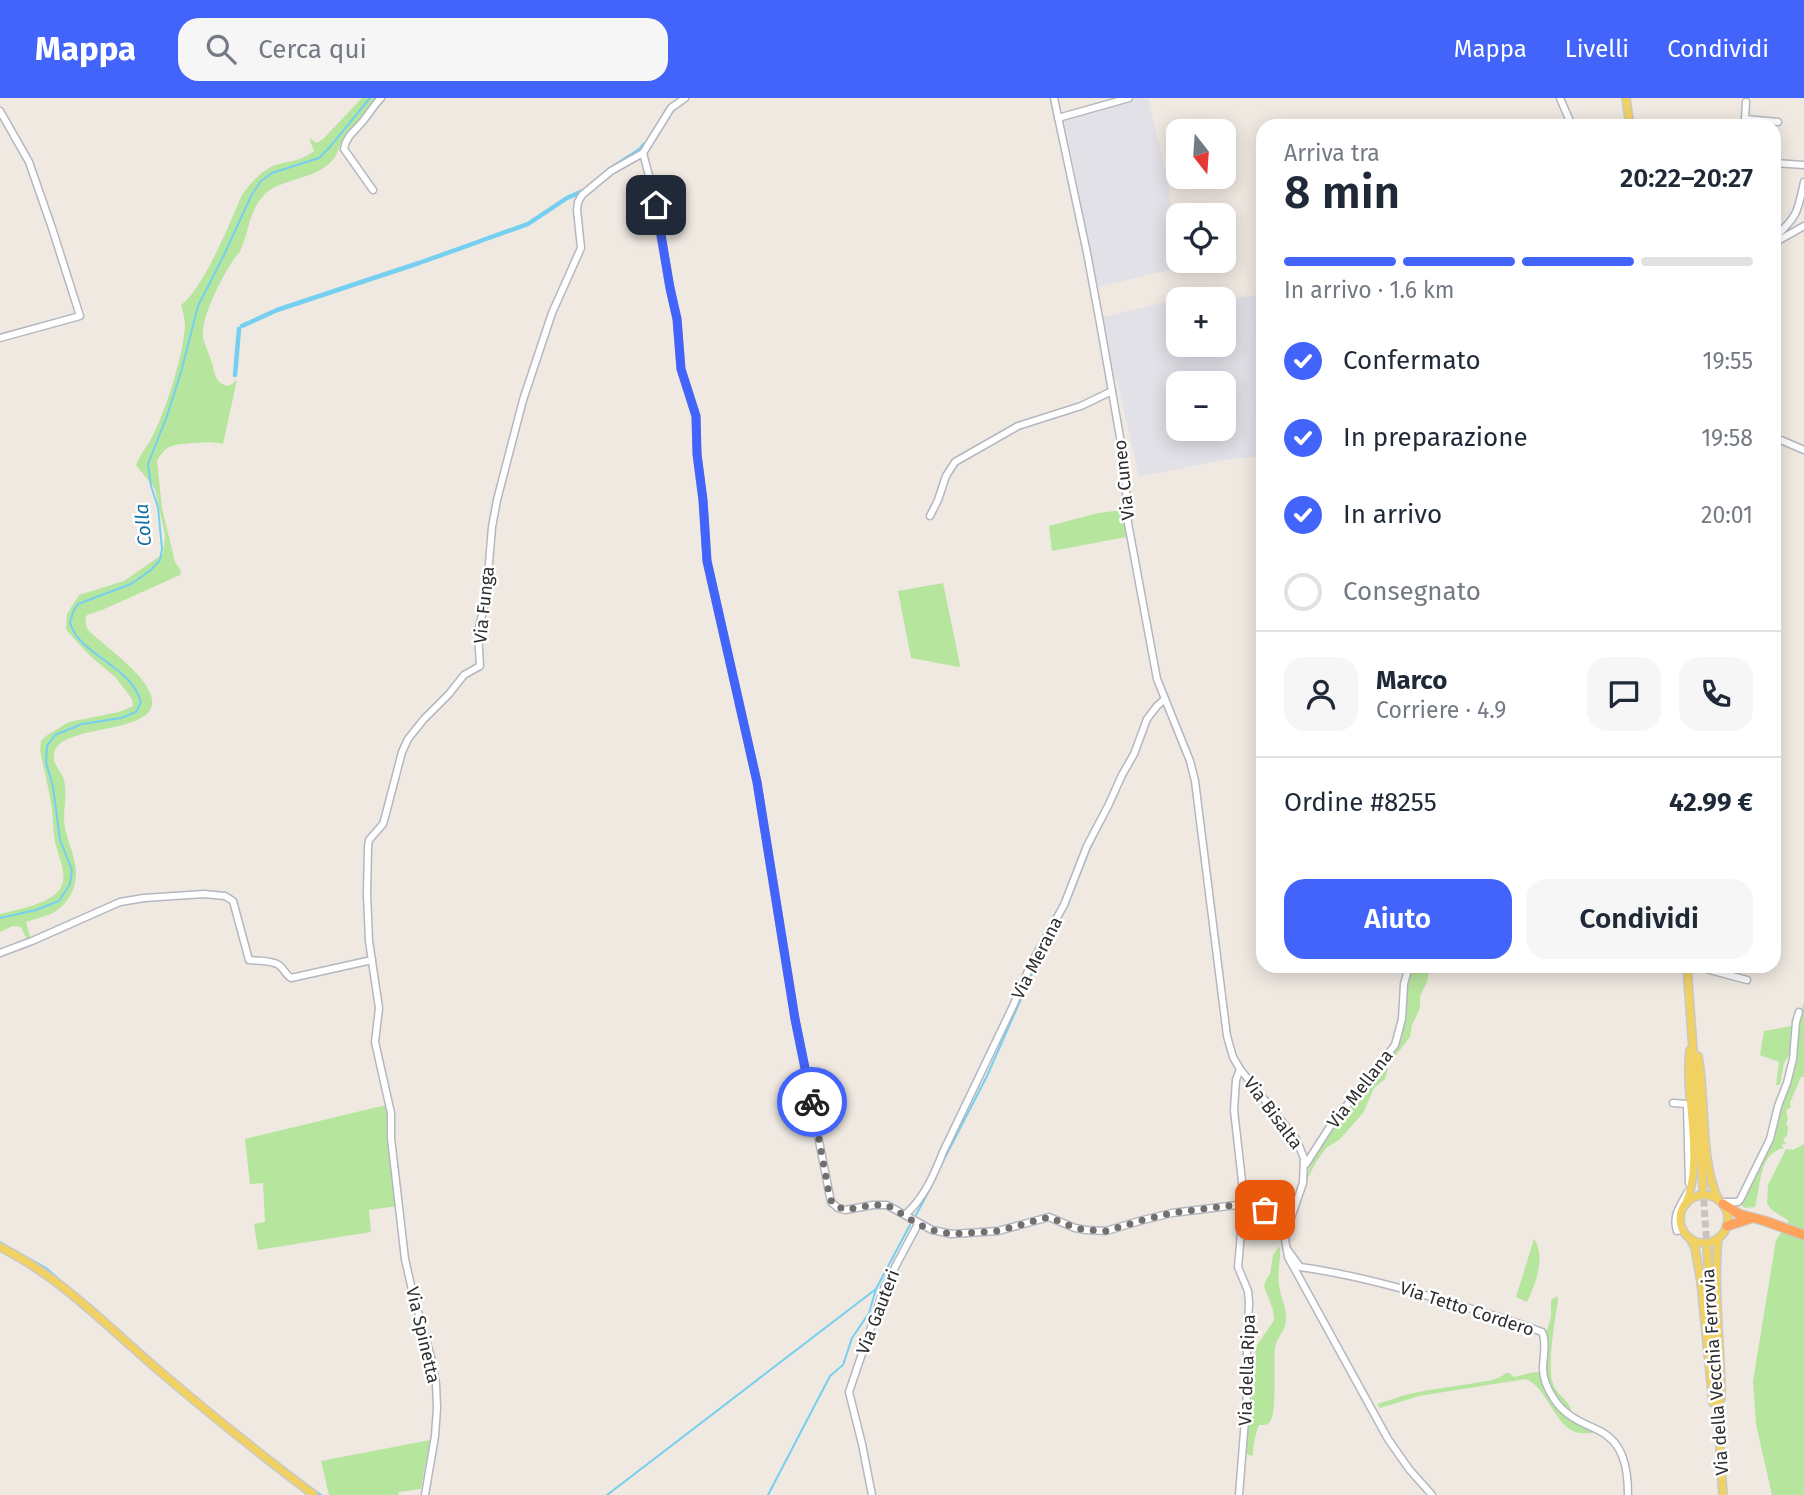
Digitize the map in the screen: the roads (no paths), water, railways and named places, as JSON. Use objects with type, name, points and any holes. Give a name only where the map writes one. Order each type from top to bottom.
[{"type":"highway","points":[[1721,1202],[1739,1214],[1804,1235]]},
{"type":"highway","points":[[1727,1226],[1744,1219],[1760,1219]]},
{"type":"main road","points":[[1626,98],[1629,119]]},
{"type":"main road","points":[[1688,973],[1703,1189]]},
{"type":"main road","points":[[1692,1031],[1700,1068],[1713,1190],[1728,1215],[1727,1226],[1718,1238],[1716,1261],[1724,1447],[1720,1462]]},
{"type":"main road","points":[[1692,1031],[1689,1078],[1693,1171],[1690,1193],[1681,1215],[1682,1229],[1695,1248],[1701,1282],[1716,1447],[1720,1462]]},
{"type":"main road","points":[[1685,1205],[1700,1195],[1708,1195],[1721,1202]]},
{"type":"main road","points":[[1690,1238],[1704,1243],[1718,1238]]},
{"type":"main road","points":[[0,1247],[55,1280],[236,1436],[314,1495]]},
{"type":"main road","name":"Via della Vecchia Ferrovia","points":[[1707,1249],[1723,1495]]},
{"type":"street","points":[[373,190],[344,149],[345,141],[381,98]]},
{"type":"street","name":"Via Funga","points":[[396,1175],[391,1114],[376,1048],[378,997],[369,941],[367,894],[369,842],[386,817],[402,752],[408,739],[464,675],[480,666],[478,631],[486,599],[497,500],[523,400],[552,313],[582,248],[578,202],[582,195],[611,171],[643,153],[671,108],[685,98]]},
{"type":"street","name":"Via Cuneo","points":[[1054,98],[1087,253],[1112,391],[1124,460],[1128,523],[1157,679],[1192,771],[1205,859]]},
{"type":"street","points":[[1058,118],[1129,98]]},
{"type":"street","points":[[1560,98],[1569,119]]},
{"type":"street","points":[[1745,119],[1746,102]]},
{"type":"street","points":[[0,111],[29,162],[79,316],[0,338]]},
{"type":"street","points":[[643,153],[653,191],[677,319],[681,369],[696,416],[707,561],[757,782],[795,1019],[831,1202],[845,1210],[887,1205],[918,1224],[939,1232],[963,1234],[998,1231],[1049,1217],[1075,1228],[1106,1231],[1172,1213],[1243,1205],[1286,1215]]},
{"type":"street","points":[[1781,163],[1804,165]]},
{"type":"street","points":[[1781,232],[1797,214],[1804,182]]},
{"type":"street","points":[[1781,239],[1804,226]]},
{"type":"street","points":[[930,516],[946,475],[955,462],[1018,426],[1081,406],[1112,391]]},
{"type":"street","points":[[1781,440],[1804,450]]},
{"type":"street","name":"Via Merana","points":[[905,1215],[919,1200],[935,1174],[1031,964],[1064,905],[1087,846],[1134,754],[1147,719],[1164,699]]},
{"type":"street","name":"Via Bisalta","points":[[1205,859],[1227,1036],[1233,1057],[1296,1139],[1303,1153],[1303,1183],[1285,1239],[1291,1264],[1388,1439],[1432,1495]]},
{"type":"street","points":[[0,953],[120,902],[204,894],[225,896],[233,901],[249,960],[278,965],[291,978],[372,960]]},
{"type":"street","name":"Via Mellana","points":[[1305,1166],[1331,1125],[1395,1045],[1402,1019],[1407,973]]},
{"type":"street","points":[[1721,973],[1747,980]]},
{"type":"street","points":[[1721,1202],[1740,1200],[1770,1139],[1793,1059],[1799,1012]]},
{"type":"street","name":"Via della Ripa","points":[[1239,1495],[1247,1394],[1249,1301],[1248,1291],[1238,1267],[1244,1199],[1234,1110],[1236,1080],[1240,1069]]},
{"type":"street","points":[[1673,1103],[1685,1104],[1688,1109],[1689,1186],[1675,1221],[1677,1231],[1682,1229]]},
{"type":"street","name":"Via Spinetta","points":[[396,1175],[405,1259],[436,1384],[435,1436],[425,1495]]},
{"type":"street","points":[[1285,1239],[1281,1232],[1286,1215],[1298,1198]]},
{"type":"street","name":"Via Gauteri","points":[[872,1495],[849,1392],[885,1286],[918,1224]]},
{"type":"street","points":[[1286,1248],[1300,1267],[1307,1290]]},
{"type":"street","name":"Via Tetto Cordero","points":[[1300,1267],[1390,1284],[1542,1332],[1543,1371],[1547,1388],[1570,1416],[1614,1441],[1627,1469],[1628,1495]]},
{"type":"waterway","name":"Colla","points":[[0,918],[36,910],[59,901],[70,884],[72,870],[60,840],[53,787],[46,762],[47,746],[55,735],[82,724],[121,718],[136,712],[141,702],[130,682],[86,646],[70,623],[78,604],[131,584],[160,560],[162,549],[158,507],[148,464],[181,372],[198,306],[251,196],[261,181],[272,173],[319,158],[370,98]]},
{"type":"waterway","points":[[609,170],[644,145]]},
{"type":"waterway","points":[[480,241],[528,224],[567,198],[583,191]]},
{"type":"waterway","points":[[242,326],[277,310],[478,242]]},
{"type":"waterway","points":[[235,375],[239,329]]},
{"type":"waterway","points":[[1136,755],[1146,731]]},
{"type":"waterway","points":[[1123,780],[1130,766]]},
{"type":"waterway","points":[[936,1175],[987,1076],[1039,958],[1068,904],[1090,848],[1118,792]]},
{"type":"waterway","points":[[916,1215],[931,1187]]},
{"type":"waterway","points":[[768,1495],[830,1376],[843,1365],[852,1338],[869,1313],[876,1289],[910,1225]]},
{"type":"waterway","points":[[0,1242],[46,1268],[68,1287]]},
{"type":"waterway","points":[[607,1495],[876,1289]]},
{"type":"waterway","points":[[291,1473],[321,1495]]},
{"type":"tunnel","points":[[1703,1189],[1707,1249]]}]
